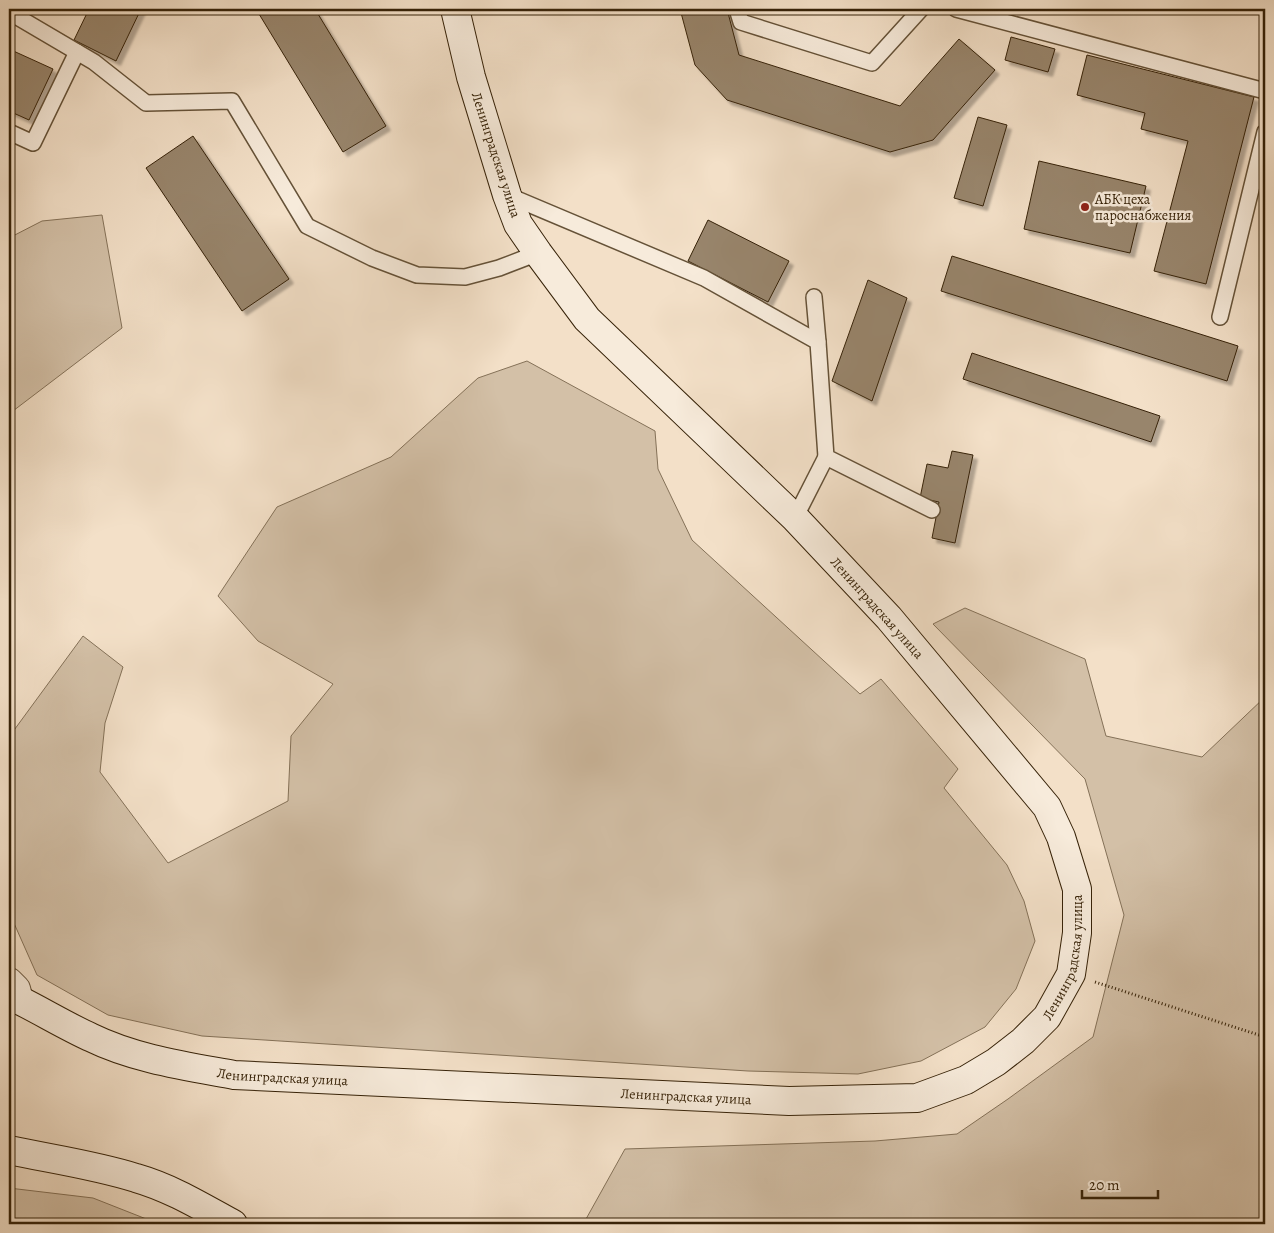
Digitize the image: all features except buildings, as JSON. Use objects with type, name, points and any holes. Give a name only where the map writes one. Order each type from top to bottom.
[{"type":"street","name":"Ленинградская улица","points":[[12,993],[91,1038],[119,1049],[164,1063],[234,1075],[789,1101],[917,1098],[966,1080],[996,1062],[1023,1041],[1047,1017],[1071,974],[1077,933],[1077,889],[1061,837],[1047,807],[889,618],[795,518],[587,319],[538,253],[518,224],[507,195],[471,77],[455,9]]},
{"type":"street","points":[[9,1150],[67,1160],[137,1178],[187,1198],[233,1224]]},
{"type":"lane","points":[[738,9],[741,22],[872,63],[920,9]]},
{"type":"lane","points":[[956,9],[1265,91]]},
{"type":"lane","points":[[9,12],[94,62],[146,103],[232,101],[307,226],[372,258],[417,275],[465,277],[499,268],[538,253]]},
{"type":"lane","points":[[9,132],[33,142],[77,52]]},
{"type":"lane","points":[[1220,317],[1265,132]]},
{"type":"lane","points":[[507,195],[704,278],[818,342]]},
{"type":"lane","points":[[795,518],[826,457],[814,297]]},
{"type":"lane","points":[[826,457],[932,510]]},
{"type":"path","points":[[1071,974],[1265,1037]]},
{"type":"shaded area","points":[[102,215],[122,328],[9,414],[9,238],[42,221]]},
{"type":"shaded area","points":[[527,361],[655,431],[658,469],[692,540],[860,694],[881,679],[958,769],[944,788],[1007,865],[1024,901],[1035,941],[1016,989],[985,1027],[921,1061],[858,1074],[748,1071],[202,1036],[108,1015],[37,975],[9,912],[9,737],[83,636],[123,667],[105,723],[100,772],[168,863],[288,801],[291,736],[333,684],[258,641],[218,596],[277,507],[391,457],[478,378]]},
{"type":"shaded area","points":[[965,608],[1085,659],[1106,736],[1202,757],[1265,697],[1265,1224],[578,1224],[586,1219],[625,1149],[875,1141],[957,1134],[1093,1037],[1124,915],[1085,779],[933,624]]},
{"type":"shaded area","points":[[9,1188],[93,1198],[159,1224],[9,1224]]},
{"type":"place","name":"АБК цеха пароснабжения","points":[[1085,207]]}]
